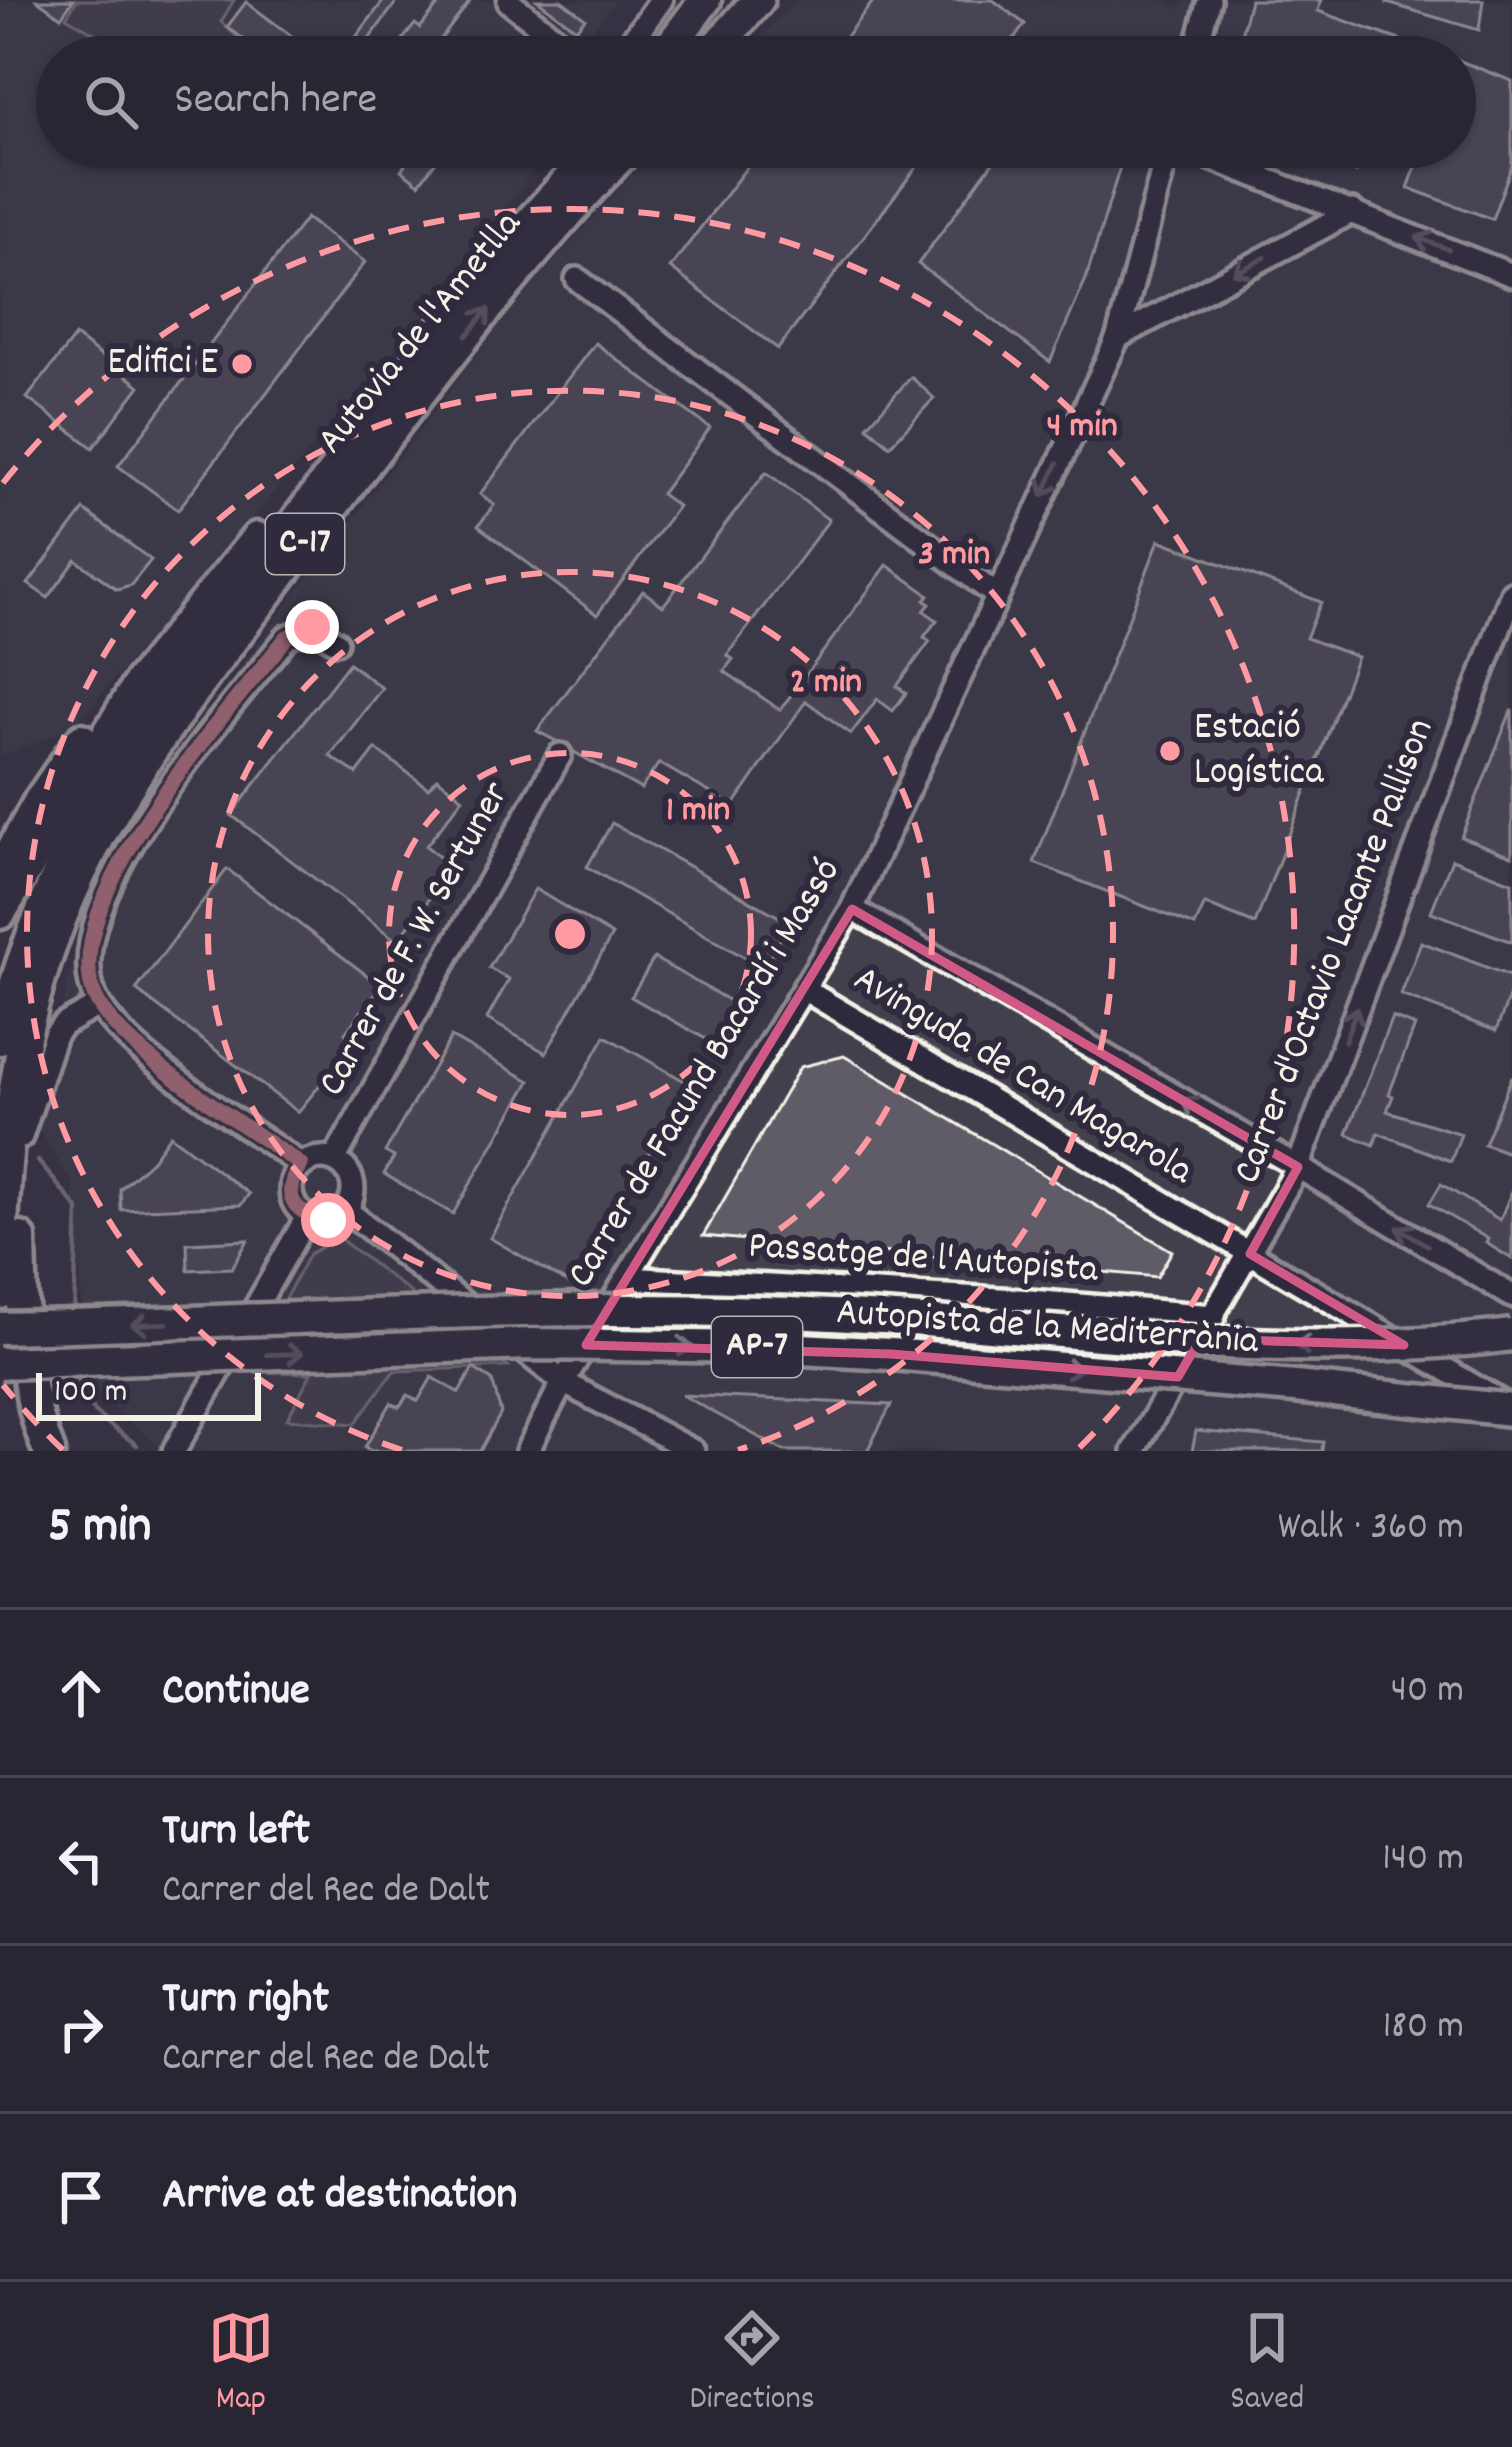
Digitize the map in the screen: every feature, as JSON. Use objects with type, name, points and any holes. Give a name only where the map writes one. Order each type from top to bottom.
[{"type":"highway","points":[[678,36],[705,0]]},
{"type":"highway","points":[[702,36],[734,0]]},
{"type":"highway","points":[[726,36],[758,0]]},
{"type":"highway","points":[[745,36],[777,0]]},
{"type":"highway","name":"Autovia de l'Ametlla","points":[[0,1039],[35,925],[106,780],[218,621],[486,270],[579,168]]},
{"type":"highway","name":"Autovia de l'Ametlla","points":[[0,1293],[2,1194],[24,1031],[55,934],[96,842],[160,736],[391,431],[487,310],[611,168]]},
{"type":"highway","points":[[0,913],[103,738],[171,642],[443,312],[486,270]]},
{"type":"highway","points":[[0,872],[79,742],[127,682],[171,642]]},
{"type":"highway","points":[[44,1444],[28,1370],[22,1298],[22,1138],[55,934]]},
{"type":"highway","name":"Autopista de la Mediterrània","points":[[0,1328],[594,1309],[909,1319],[1285,1345],[1425,1344],[1512,1335]]},
{"type":"highway","name":"Autopista de la Mediterrània","points":[[0,1363],[531,1345],[765,1347],[1223,1381],[1512,1409]]},
{"type":"street","points":[[635,36],[661,0]]},
{"type":"street","points":[[1200,36],[1209,0]]},
{"type":"street","points":[[509,2],[553,36]]},
{"type":"street","name":"Carrer de Facund Bacardí i Massó","points":[[527,1451],[563,1382],[852,909],[1118,337],[1163,168]]},
{"type":"street","points":[[1238,168],[1512,274]]},
{"type":"street","points":[[1118,337],[1353,211]]},
{"type":"street","points":[[577,279],[996,595]]},
{"type":"street","name":"Carrer d'Octavio Lacante Pallison","points":[[1135,1451],[1298,1167],[1512,593]]},
{"type":"street","points":[[301,1165],[129,1042],[98,1005],[90,984],[89,956],[98,910],[156,803],[287,637],[312,627],[336,642]]},
{"type":"street","name":"Carrer de F. W. Sertuner","points":[[334,1160],[560,755]]},
{"type":"street","name":"Avinguda de Can Magarola","points":[[852,909],[1512,1296]]},
{"type":"street","name":"Avinguda de Can Magarola","points":[[805,990],[1512,1409]]},
{"type":"street","points":[[22,1138],[56,1035],[63,1025],[98,1005]]},
{"type":"street","points":[[311,1159],[334,1160],[346,1168],[352,1181],[346,1210],[328,1220],[307,1216],[296,1207],[290,1192],[292,1178],[311,1159]]},
{"type":"street","points":[[346,1210],[563,1382],[693,1451]]},
{"type":"street","points":[[174,1451],[307,1216]]},
{"type":"street","name":"Passatge de l'Autopista","points":[[627,1278],[1214,1316]]},
{"type":"highlighted area","points":[[852,909],[1298,1167],[1250,1254],[1404,1345],[1200,1339],[1178,1377],[891,1354],[586,1345]]},
{"type":"shaded area","points":[[0,0],[615,1],[587,36],[36,36],[36,168],[536,168],[400,346],[73,727],[0,757]]},
{"type":"shaded area","points":[[77,0],[234,0],[221,22],[236,36],[99,36],[66,17]]},
{"type":"shaded area","points":[[796,0],[1160,0],[1180,8],[1184,0],[1512,0],[1512,1451],[163,1451],[88,1386],[73,1185],[36,1125],[81,924],[134,807],[516,303],[638,168],[1476,168],[1476,36],[762,36]]},
{"type":"shaded area","points":[[339,1238],[508,1367],[394,1371],[355,1424],[287,1419],[311,1373],[246,1372],[309,1254]]},
{"type":"building","points":[[37,0],[73,0],[61,17]]},
{"type":"building","points":[[384,0],[398,0],[371,36],[357,36]]},
{"type":"building","points":[[442,0],[471,0],[443,36],[406,36],[415,24],[420,28]]},
{"type":"building","points":[[537,0],[561,0],[585,18],[576,29]]},
{"type":"building","points":[[874,0],[993,0],[1025,24],[1016,36],[846,36]]},
{"type":"building","points":[[1250,0],[1321,0],[1318,11],[1388,36],[1241,36]]},
{"type":"building","points":[[1483,0],[1479,30],[1387,3]]},
{"type":"building","points":[[246,2],[292,36],[239,36],[227,27]]},
{"type":"building","points":[[1476,67],[1512,81],[1512,165],[1492,219],[1408,188],[1415,168],[1476,168]]},
{"type":"building","points":[[402,168],[431,168],[419,184]]},
{"type":"building","points":[[746,168],[916,168],[778,349],[670,268]]},
{"type":"building","points":[[989,168],[1120,168],[1086,279],[1050,362],[918,264]]},
{"type":"building","name":"Edifici E","points":[[306,218],[365,262],[178,510],[118,466]]},
{"type":"building","points":[[75,336],[140,386],[93,448],[27,398]]},
{"type":"building","points":[[595,343],[710,428],[661,494],[678,506],[597,615],[478,526],[494,505],[480,494]]},
{"type":"building","points":[[911,377],[934,398],[890,446],[867,426]]},
{"type":"building","points":[[766,472],[829,520],[727,655],[733,659],[724,671],[780,710],[887,565],[929,595],[925,600],[930,604],[924,611],[937,620],[924,637],[930,641],[897,686],[906,693],[893,711],[877,699],[851,734],[806,701],[733,806],[659,763],[641,789],[574,752],[568,743],[537,731],[643,591],[663,606]]},
{"type":"building","points":[[84,510],[151,560],[131,585],[117,589],[76,560],[48,598],[28,584]]},
{"type":"building","name":"Estació Logística","points":[[1159,540],[1321,602],[1306,638],[1357,657],[1255,924],[1205,904],[1195,926],[1034,863]]},
{"type":"building","points":[[349,663],[382,688],[330,756],[357,774],[376,749],[428,788],[437,778],[463,798],[426,846],[453,868],[397,941],[231,815]]},
{"type":"building","points":[[1512,711],[1512,856],[1461,837]]},
{"type":"building","points":[[612,823],[790,923],[763,968],[587,867]]},
{"type":"building","points":[[1452,859],[1512,882],[1512,942],[1431,912]]},
{"type":"building","points":[[227,869],[381,986],[345,1033],[355,1042],[298,1112],[136,990]]},
{"type":"building","points":[[535,889],[612,935],[546,1053],[487,1019],[509,979],[489,968]]},
{"type":"building","points":[[1421,942],[1512,977],[1496,1031],[1401,995]]},
{"type":"building","points":[[654,958],[742,1008],[720,1047],[631,997]]},
{"type":"building","points":[[1392,1017],[1415,1026],[1387,1111],[1461,1134],[1451,1161],[1378,1133],[1374,1145],[1347,1134]]},
{"type":"building","points":[[605,1036],[688,1083],[575,1287],[490,1238]]},
{"type":"building","points":[[451,1037],[530,1081],[453,1214],[384,1174],[394,1157],[385,1152]]},
{"type":"building","points":[[844,1056],[1172,1251],[1157,1277],[703,1236],[800,1067]]},
{"type":"building","points":[[1512,1076],[1512,1154],[1484,1144]]},
{"type":"building","points":[[170,1135],[249,1194],[241,1205],[121,1210],[120,1189],[152,1160]]},
{"type":"building","points":[[1441,1184],[1500,1220],[1512,1190],[1512,1259],[1429,1204]]},
{"type":"building","points":[[248,1240],[232,1268],[188,1270],[187,1243]]},
{"type":"building","points":[[473,1368],[492,1380],[501,1413],[480,1451],[371,1451],[365,1447],[391,1403],[399,1407],[408,1395],[418,1401],[432,1377],[459,1393]]},
{"type":"building","points":[[682,1395],[891,1405],[867,1451],[784,1451]]},
{"type":"building","points":[[1196,1431],[1323,1442],[1322,1451],[1192,1451]]},
{"type":"waterway","points":[[38,1161],[78,1209],[74,1315]]},
{"type":"waterway","points":[[77,1375],[90,1406],[137,1445]]},
{"type":"place","name":"Edifici E","points":[[242,364]]},
{"type":"place","name":"Estació Logística","points":[[1170,751]]},
{"type":"route","points":[[312,627],[287,637],[156,803],[98,910],[89,956],[90,984],[98,1005],[129,1042],[301,1165],[290,1192],[296,1207],[307,1216],[328,1220]]}]
